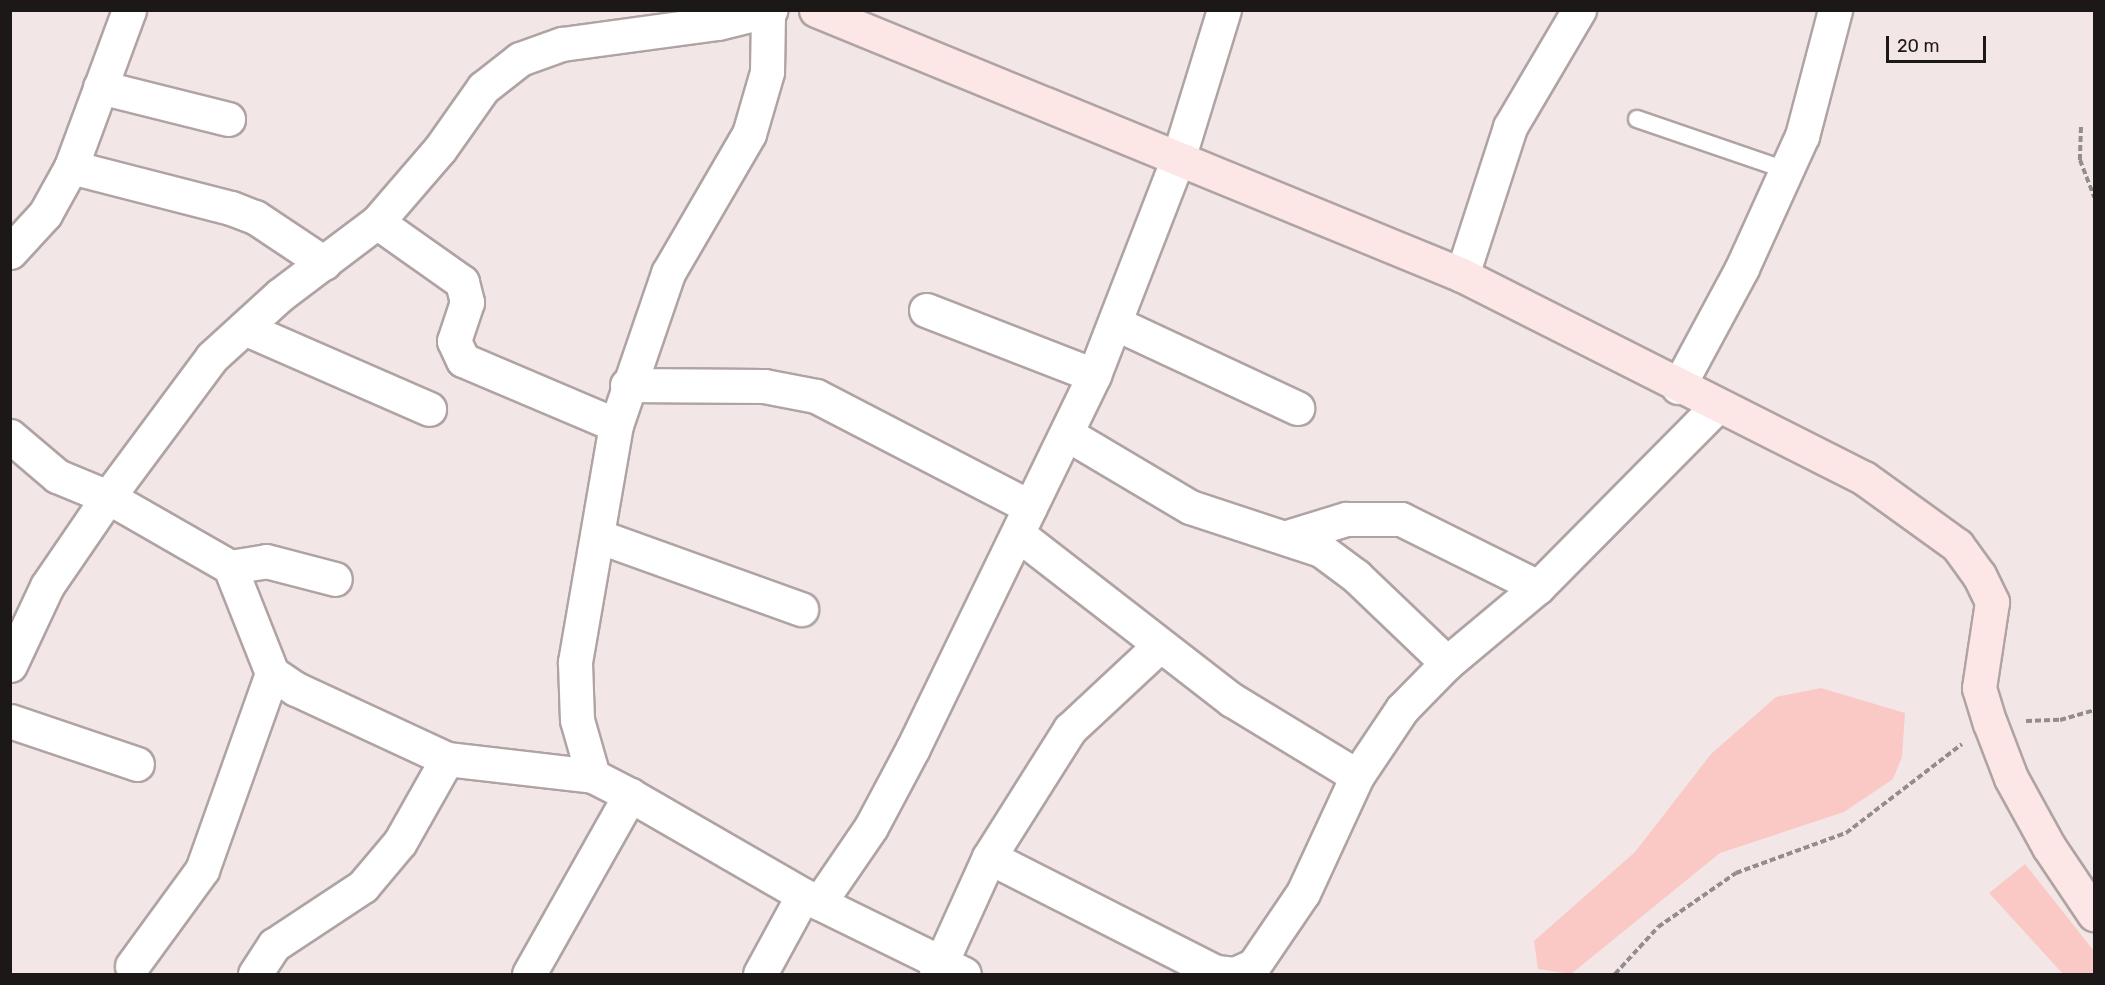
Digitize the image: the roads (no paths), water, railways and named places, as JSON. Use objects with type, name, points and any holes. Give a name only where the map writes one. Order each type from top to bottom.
[{"type":"street","points":[[10,252],[45,214],[70,167],[129,10]]},
{"type":"street","points":[[816,10],[1179,156],[1462,275],[1678,387],[1864,478],[1957,545],[1992,602],[1979,688],[1989,723],[2038,827],[2094,914]]},
{"type":"street","points":[[760,975],[811,899],[871,827],[1067,434],[1116,324],[1179,156],[1224,10]]},
{"type":"street","points":[[1462,275],[1510,127],[1579,10]]},
{"type":"street","points":[[1678,387],[1802,135],[1835,10]]},
{"type":"street","points":[[10,665],[47,586],[108,497],[212,357],[244,328],[377,222],[441,149],[483,88],[520,59],[562,44],[769,11],[767,72],[748,134],[672,264],[627,385],[616,425],[575,662],[577,720],[593,776]]},
{"type":"street","points":[[100,87],[228,119]]},
{"type":"street","points":[[70,167],[231,208],[324,263]]},
{"type":"street","points":[[377,222],[462,282],[467,302],[454,341],[463,360],[616,425]]},
{"type":"street","points":[[926,310],[1094,375]]},
{"type":"street","points":[[1116,324],[1297,408]]},
{"type":"street","points":[[244,328],[429,409]]},
{"type":"street","points":[[627,385],[764,386],[816,396],[1025,521],[1158,647],[1232,700],[1357,776]]},
{"type":"street","points":[[989,857],[1216,972],[1235,974],[1254,965],[1282,928],[1357,776],[1402,709],[1447,663],[1538,588],[1717,406]]},
{"type":"street","points":[[1067,434],[1190,507],[1321,550],[1356,576],[1447,663]]},
{"type":"street","points":[[12,440],[57,476],[108,497],[230,567],[284,563],[335,579]]},
{"type":"street","points":[[1287,537],[1346,519],[1401,519],[1538,588]]},
{"type":"street","points":[[598,536],[801,609]]},
{"type":"street","points":[[132,966],[202,870],[272,673],[230,567]]},
{"type":"street","points":[[272,673],[447,759],[593,776],[811,899],[947,970],[989,857],[1070,729],[1158,647]]},
{"type":"street","points":[[10,721],[137,764]]},
{"type":"street","points":[[255,975],[274,945],[363,886],[400,842],[447,759]]},
{"type":"street","points":[[529,975],[630,795]]},
{"type":"lane","points":[[1637,119],[1786,170]]}]
